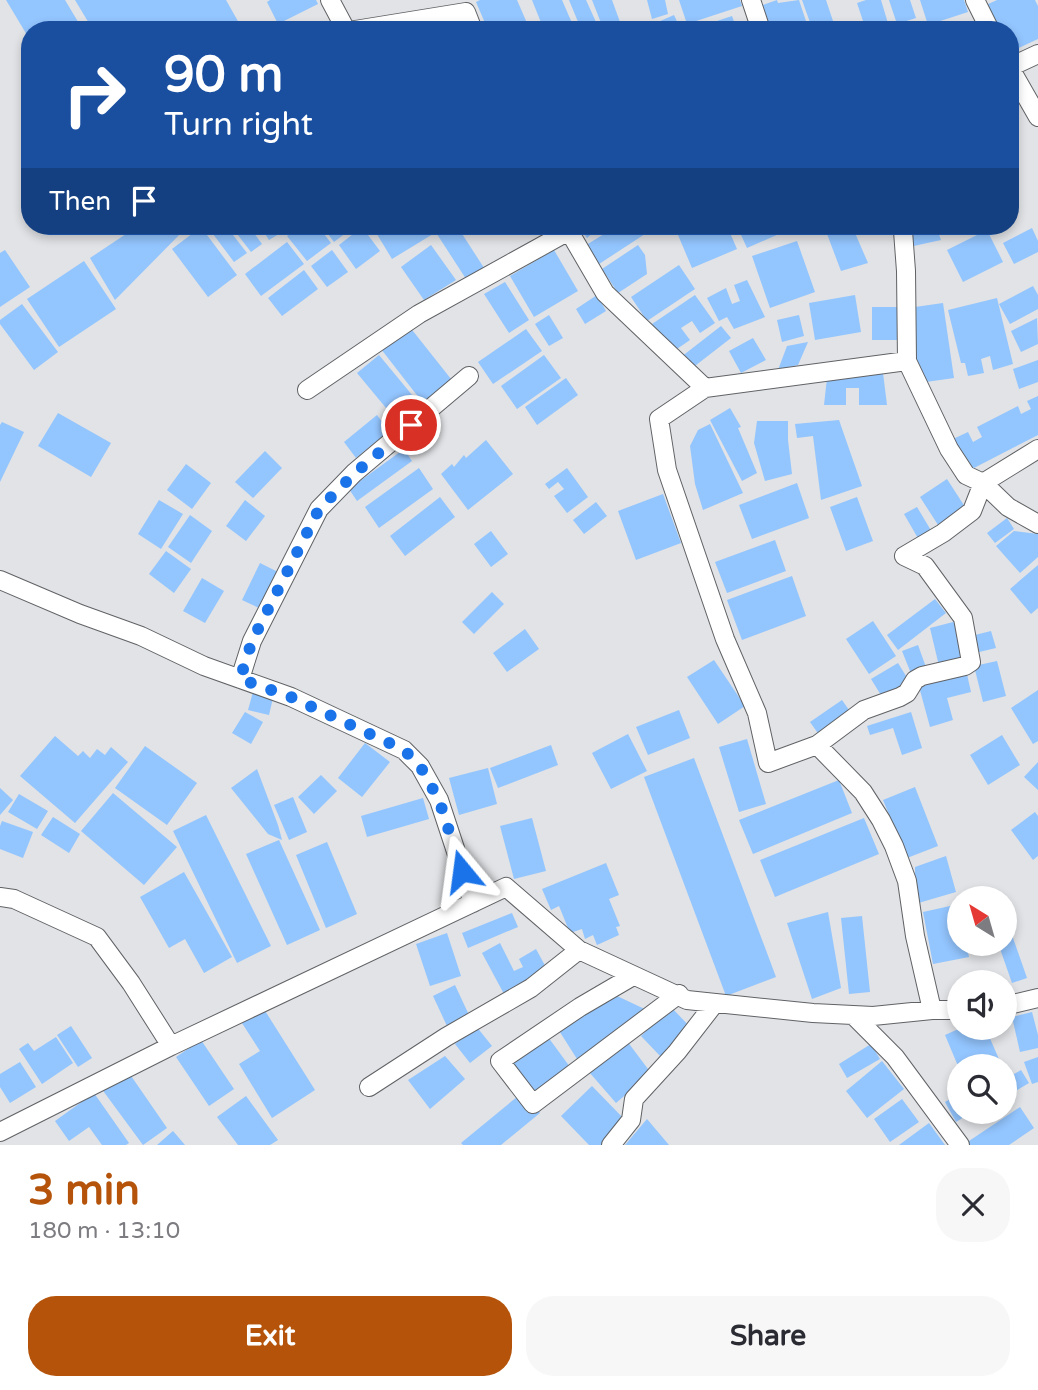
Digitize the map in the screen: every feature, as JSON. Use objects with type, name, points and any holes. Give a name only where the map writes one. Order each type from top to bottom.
[{"type":"street","points":[[330,0],[341,21]]},
{"type":"street","points":[[751,0],[758,21]]},
{"type":"street","points":[[975,0],[986,21]]},
{"type":"street","points":[[398,21],[469,6]]},
{"type":"street","points":[[1019,63],[1038,54]]},
{"type":"street","points":[[1019,83],[1038,117]]},
{"type":"street","points":[[307,390],[419,314],[556,235]]},
{"type":"street","points":[[572,235],[605,293],[705,388]]},
{"type":"street","points":[[903,235],[907,361],[949,449],[966,475],[984,483],[1008,507],[1038,524]]},
{"type":"street","points":[[907,361],[705,388],[659,419],[667,470],[725,639],[757,713],[768,763],[817,745],[864,710],[900,697],[922,676],[965,666],[971,662],[963,618],[925,566],[904,555],[943,533],[972,511],[984,483],[1038,449]]},
{"type":"street","points":[[240,679],[252,641],[319,509],[354,474],[469,376]]},
{"type":"street","points":[[0,580],[240,679],[291,697],[404,750],[420,766],[439,800],[473,903]]},
{"type":"street","points":[[817,745],[863,792],[894,845],[906,881],[932,1010]]},
{"type":"street","points":[[0,1132],[170,1046],[506,887],[579,950],[687,1000],[873,1016],[947,1010]]},
{"type":"street","points":[[0,897],[14,900],[97,937],[131,982],[170,1046]]},
{"type":"street","points":[[369,1087],[446,1037],[531,988],[579,950]]},
{"type":"street","points":[[633,976],[500,1060],[533,1104],[679,995]]},
{"type":"street","points":[[1017,1003],[1038,998]]},
{"type":"street","points":[[611,1145],[631,1120],[634,1099],[677,1052],[715,1003]]},
{"type":"street","points":[[853,1015],[895,1057],[960,1145]]},
{"type":"building","points":[[6,0],[65,0],[78,21],[21,21],[21,25]]},
{"type":"building","points":[[75,0],[226,0],[238,21],[88,21]]},
{"type":"building","points":[[316,0],[318,4],[284,21],[276,21],[267,2]]},
{"type":"building","points":[[517,0],[526,21],[484,21],[476,2]]},
{"type":"building","points":[[532,0],[562,0],[571,21],[540,21]]},
{"type":"building","points":[[569,0],[586,0],[596,21],[578,21]]},
{"type":"building","points":[[592,0],[612,0],[620,21],[600,21]]},
{"type":"building","points":[[647,0],[665,0],[668,14],[652,19]]},
{"type":"building","points":[[679,0],[740,0],[742,6],[696,21],[686,21]]},
{"type":"building","points":[[777,0],[778,3],[799,0],[806,21],[761,21],[757,7]]},
{"type":"building","points":[[802,0],[826,0],[833,21],[810,21]]},
{"type":"building","points":[[881,0],[887,21],[863,21],[857,3]]},
{"type":"building","points":[[889,0],[910,0],[916,18],[896,21]]},
{"type":"building","points":[[920,0],[964,0],[968,12],[940,21],[927,21]]},
{"type":"building","points":[[997,0],[1035,0],[1038,6],[1038,39],[1019,48],[1019,21],[993,21],[986,5]]},
{"type":"building","points":[[674,15],[677,21],[660,21]]},
{"type":"building","points":[[732,16],[734,21],[717,21]]},
{"type":"building","points":[[1032,228],[1038,241],[1038,252],[1014,264],[1003,243]]},
{"type":"building","points":[[124,235],[179,235],[115,300],[90,258]]},
{"type":"building","points":[[190,235],[207,235],[237,275],[208,297],[172,249]]},
{"type":"building","points":[[214,235],[233,235],[247,253],[234,262]]},
{"type":"building","points":[[238,235],[256,235],[262,244],[251,252]]},
{"type":"building","points":[[325,235],[331,243],[307,261],[287,236]]},
{"type":"building","points":[[329,235],[343,235],[334,242]]},
{"type":"building","points":[[352,235],[368,235],[380,251],[356,269],[339,245]]},
{"type":"building","points":[[377,235],[431,235],[392,259]]},
{"type":"building","points":[[438,235],[463,235],[486,271],[468,282]]},
{"type":"building","points":[[602,235],[643,235],[596,266],[583,247]]},
{"type":"building","points":[[678,235],[731,235],[737,249],[692,268]]},
{"type":"building","points":[[741,235],[777,235],[747,248]]},
{"type":"building","points":[[827,235],[856,235],[868,263],[841,271]]},
{"type":"building","points":[[910,235],[939,235],[941,240],[909,247]]},
{"type":"building","points":[[977,235],[990,235],[1003,262],[963,282],[947,250]]},
{"type":"building","points":[[797,241],[815,292],[770,308],[752,256]]},
{"type":"building","points":[[287,242],[304,264],[261,296],[245,274]]},
{"type":"building","points":[[431,245],[456,280],[424,300],[401,267]]},
{"type":"building","points":[[638,245],[645,255],[647,274],[618,293],[602,269]]},
{"type":"building","points":[[5,250],[30,287],[0,307],[0,253]]},
{"type":"building","points":[[332,250],[348,272],[327,287],[311,266]]},
{"type":"building","points":[[554,250],[578,291],[534,317],[510,276]]},
{"type":"building","points":[[84,261],[116,309],[59,347],[27,299]]},
{"type":"building","points":[[679,265],[695,289],[647,321],[631,297]]},
{"type":"building","points":[[304,270],[318,289],[282,316],[268,298]]},
{"type":"building","points":[[747,280],[765,317],[734,329],[727,317],[719,321],[707,298],[726,288],[732,304],[740,301],[734,285]]},
{"type":"building","points":[[505,282],[529,320],[509,333],[484,294]]},
{"type":"building","points":[[1033,286],[1038,295],[1038,309],[1010,324],[999,304]]},
{"type":"building","points":[[597,295],[606,311],[585,324],[576,309]]},
{"type":"building","points":[[695,295],[715,323],[700,333],[692,321],[681,328],[690,340],[671,353],[652,324]]},
{"type":"building","points":[[855,295],[861,332],[815,340],[809,303]]},
{"type":"building","points":[[997,298],[1013,364],[993,370],[990,356],[981,359],[984,373],[968,376],[965,363],[961,363],[948,310]]},
{"type":"building","points":[[943,303],[954,378],[919,383],[908,308]]},
{"type":"building","points":[[22,304],[58,352],[34,370],[0,324],[0,320]]},
{"type":"building","points":[[872,307],[900,307],[900,340],[872,340]]},
{"type":"building","points":[[549,315],[563,338],[549,346],[535,324]]},
{"type":"building","points":[[799,315],[804,336],[782,342],[777,320]]},
{"type":"building","points":[[1037,318],[1038,344],[1021,352],[1011,331]]},
{"type":"building","points":[[409,326],[451,379],[423,403],[381,349]]},
{"type":"building","points":[[721,326],[731,338],[691,369],[681,357]]},
{"type":"building","points":[[526,329],[542,351],[493,384],[478,362]]},
{"type":"building","points":[[753,338],[766,360],[741,373],[729,351]]},
{"type":"building","points":[[808,342],[798,365],[778,370],[787,346]]},
{"type":"building","points":[[379,355],[422,407],[401,426],[357,373]]},
{"type":"building","points":[[544,355],[561,378],[517,409],[501,386]]},
{"type":"building","points":[[1038,360],[1038,382],[1019,389],[1013,369]]},
{"type":"building","points":[[883,373],[887,405],[859,405],[859,388],[846,388],[846,405],[824,405],[827,378]]},
{"type":"building","points":[[566,378],[578,395],[537,425],[525,407]]},
{"type":"building","points":[[1038,396],[1038,435],[972,469],[967,459],[963,461],[951,440],[968,432],[973,442],[982,437],[977,427],[1018,406],[1021,414],[1031,409],[1027,401]]},
{"type":"building","points":[[730,408],[741,427],[738,428],[757,473],[742,481],[710,420]]},
{"type":"building","points":[[58,413],[111,443],[91,477],[38,446]]},
{"type":"building","points":[[377,415],[389,431],[356,458],[344,442]]},
{"type":"building","points":[[839,420],[862,486],[821,500],[813,436],[797,438],[795,424]]},
{"type":"building","points":[[757,421],[788,421],[792,474],[765,481],[754,443]]},
{"type":"building","points":[[2,422],[24,432],[0,482],[0,425]]},
{"type":"building","points":[[710,424],[743,493],[703,510],[695,484],[690,446],[698,430]]},
{"type":"building","points":[[486,440],[513,474],[468,510],[441,474],[452,464],[454,467],[464,455],[466,458]]},
{"type":"building","points":[[404,449],[412,461],[357,501],[349,489]]},
{"type":"building","points":[[265,451],[282,468],[253,498],[235,482]]},
{"type":"building","points":[[186,464],[211,483],[192,509],[167,490]]},
{"type":"building","points":[[419,468],[433,489],[379,528],[365,507]]},
{"type":"building","points":[[567,468],[588,497],[567,513],[554,496],[564,489],[558,482],[549,489],[545,484]]},
{"type":"building","points":[[947,479],[967,510],[940,528],[920,497]]},
{"type":"building","points":[[797,483],[809,518],[752,539],[739,505]]},
{"type":"building","points":[[663,494],[681,543],[636,560],[618,511]]},
{"type":"building","points":[[440,497],[455,517],[405,556],[390,536]]},
{"type":"building","points":[[857,497],[873,541],[846,551],[830,507]]},
{"type":"building","points":[[159,500],[183,514],[161,549],[138,534]]},
{"type":"building","points":[[245,500],[265,516],[246,541],[226,526]]},
{"type":"building","points":[[596,502],[607,516],[584,534],[573,520]]},
{"type":"building","points":[[917,507],[932,532],[919,540],[904,514]]},
{"type":"building","points":[[190,515],[212,531],[191,563],[168,547]]},
{"type":"building","points":[[1007,518],[1014,529],[995,543],[987,533]]},
{"type":"building","points":[[491,531],[508,554],[491,567],[474,544]]},
{"type":"building","points":[[1014,531],[1038,534],[1038,557],[1020,573],[996,546]]},
{"type":"building","points":[[775,540],[786,571],[727,593],[715,562]]},
{"type":"building","points":[[166,551],[191,569],[174,593],[149,574]]},
{"type":"building","points":[[260,563],[278,572],[259,608],[242,600]]},
{"type":"building","points":[[1038,565],[1038,608],[1031,614],[1010,589]]},
{"type":"building","points":[[792,576],[806,616],[742,640],[727,600]]},
{"type":"building","points":[[202,578],[224,591],[205,623],[183,611]]},
{"type":"building","points":[[492,592],[504,604],[474,634],[462,622]]},
{"type":"building","points":[[935,599],[946,613],[898,650],[887,635]]},
{"type":"building","points":[[873,621],[896,656],[869,674],[846,639]]},
{"type":"building","points":[[957,621],[966,660],[939,666],[930,628]]},
{"type":"building","points":[[525,629],[539,649],[507,672],[493,653]]},
{"type":"building","points":[[991,631],[996,648],[975,653],[971,636]]},
{"type":"building","points":[[918,645],[927,670],[912,676],[902,651]]},
{"type":"building","points":[[714,660],[745,706],[718,724],[687,677]]},
{"type":"building","points":[[997,661],[1006,696],[983,702],[974,666]]},
{"type":"building","points":[[898,663],[911,684],[884,700],[871,679]]},
{"type":"building","points":[[966,670],[971,692],[947,698],[953,720],[930,727],[918,683]]},
{"type":"building","points":[[1038,690],[1038,741],[1033,744],[1011,708]]},
{"type":"building","points":[[253,692],[273,698],[269,715],[248,710]]},
{"type":"building","points":[[842,700],[854,717],[822,739],[810,722]]},
{"type":"building","points":[[679,710],[690,738],[648,755],[636,727]]},
{"type":"building","points":[[245,712],[263,722],[251,744],[232,733]]},
{"type":"building","points":[[911,712],[922,748],[902,755],[893,728],[870,735],[867,726]]},
{"type":"building","points":[[628,734],[647,771],[611,789],[592,753]]},
{"type":"building","points":[[1002,735],[1020,765],[988,785],[970,755]]},
{"type":"building","points":[[55,736],[78,756],[83,751],[90,758],[97,749],[105,755],[111,747],[128,762],[75,823],[20,776]]},
{"type":"building","points":[[747,739],[766,804],[739,812],[719,747]]},
{"type":"building","points":[[365,743],[390,762],[362,797],[338,778]]},
{"type":"building","points":[[551,745],[558,765],[498,788],[490,768]]},
{"type":"building","points":[[145,746],[197,783],[167,825],[115,788]]},
{"type":"building","points":[[694,758],[776,977],[726,996],[644,777]]},
{"type":"building","points":[[1038,762],[1038,790],[1024,777]]},
{"type":"building","points":[[488,768],[497,804],[459,815],[449,778]]},
{"type":"building","points":[[257,769],[282,840],[268,834],[231,788]]},
{"type":"building","points":[[321,775],[337,791],[314,814],[298,797]]},
{"type":"building","points":[[839,780],[852,813],[753,854],[739,820]]},
{"type":"building","points":[[915,787],[938,846],[907,858],[883,800]]},
{"type":"building","points":[[0,788],[13,800],[0,815]]},
{"type":"building","points":[[113,793],[177,847],[144,885],[81,831]]},
{"type":"building","points":[[19,794],[48,811],[37,829],[8,812]]},
{"type":"building","points":[[293,797],[307,832],[289,840],[274,805]]},
{"type":"building","points":[[423,798],[429,819],[367,837],[361,816]]},
{"type":"building","points":[[1035,812],[1038,816],[1038,856],[1033,860],[1011,830]]},
{"type":"building","points":[[206,815],[271,946],[237,963],[173,831]]},
{"type":"building","points":[[53,817],[80,834],[69,853],[41,835]]},
{"type":"building","points":[[532,818],[546,871],[514,879],[500,826]]},
{"type":"building","points":[[864,818],[879,854],[775,897],[760,860]]},
{"type":"building","points":[[2,821],[33,832],[23,858],[0,849]]},
{"type":"building","points":[[279,840],[320,930],[287,945],[246,854]]},
{"type":"building","points":[[327,842],[357,914],[326,928],[296,855]]},
{"type":"building","points":[[946,856],[954,886],[947,886],[947,895],[915,904],[915,867]]},
{"type":"building","points":[[606,863],[619,895],[609,899],[620,926],[616,927],[619,935],[597,945],[593,935],[585,939],[582,929],[570,933],[559,906],[551,910],[542,889]]},
{"type":"building","points":[[184,872],[232,957],[204,973],[185,939],[169,948],[140,897]]},
{"type":"building","points":[[947,907],[947,956],[969,957],[933,964],[923,912]]},
{"type":"building","points":[[828,912],[841,988],[812,999],[787,923]]},
{"type":"building","points":[[512,913],[518,927],[468,948],[462,933]]},
{"type":"building","points":[[862,916],[870,992],[849,994],[841,918]]},
{"type":"building","points":[[447,933],[461,976],[430,986],[416,944]]},
{"type":"building","points":[[500,943],[514,971],[523,967],[519,959],[536,949],[548,971],[504,994],[482,953]]},
{"type":"building","points":[[1017,949],[1027,978],[1017,981],[1017,970],[1007,970],[1003,956],[1017,956]]},
{"type":"building","points":[[455,985],[469,1015],[447,1026],[433,996]]},
{"type":"building","points":[[617,996],[651,1012],[577,1059],[558,1029]]},
{"type":"building","points":[[262,1006],[315,1090],[272,1118],[239,1064],[260,1051],[240,1020]]},
{"type":"building","points":[[671,1007],[692,1029],[662,1058],[641,1036]]},
{"type":"building","points":[[1032,1012],[1038,1035],[1038,1048],[1020,1052],[1017,1016]]},
{"type":"building","points":[[71,1026],[92,1058],[78,1067],[57,1035]]},
{"type":"building","points":[[476,1026],[492,1046],[470,1063],[455,1044]]},
{"type":"building","points":[[56,1037],[73,1063],[42,1084],[19,1049],[28,1043],[34,1051]]},
{"type":"building","points":[[548,1037],[570,1067],[535,1093],[512,1063]]},
{"type":"building","points":[[624,1037],[651,1073],[616,1103],[583,1065]]},
{"type":"building","points":[[201,1040],[234,1089],[209,1106],[176,1057]]},
{"type":"building","points":[[947,1040],[991,1040],[997,1054],[953,1054]]},
{"type":"building","points":[[871,1044],[880,1059],[847,1078],[839,1064]]},
{"type":"building","points":[[445,1056],[465,1079],[430,1109],[408,1080]]},
{"type":"building","points":[[1038,1057],[1038,1082],[1032,1084],[1024,1062]]},
{"type":"building","points":[[882,1061],[904,1089],[867,1118],[846,1091]]},
{"type":"building","points":[[20,1062],[36,1087],[10,1103],[0,1087],[0,1074]]},
{"type":"building","points":[[127,1070],[167,1128],[143,1145],[101,1088]]},
{"type":"building","points":[[1021,1070],[1029,1083],[1017,1090],[1017,1072]]},
{"type":"building","points":[[592,1086],[627,1122],[604,1145],[589,1145],[561,1116]]},
{"type":"building","points":[[523,1092],[540,1113],[501,1145],[461,1143]]},
{"type":"building","points":[[94,1093],[129,1143],[126,1145],[102,1145],[89,1127],[69,1141],[55,1121]]},
{"type":"building","points":[[246,1096],[278,1140],[270,1145],[238,1145],[217,1117]]},
{"type":"building","points":[[902,1099],[919,1122],[890,1142],[874,1119]]},
{"type":"building","points":[[1020,1107],[1034,1128],[1009,1145],[967,1145],[966,1143],[994,1124],[1017,1124],[1017,1109]]},
{"type":"building","points":[[647,1119],[669,1145],[625,1145]]},
{"type":"building","points":[[929,1123],[945,1145],[899,1145]]},
{"type":"building","points":[[173,1131],[185,1145],[157,1145]]},
{"type":"route","points":[[411,425],[354,474],[319,509],[252,641],[240,679],[291,697],[404,750],[420,766],[439,800],[462,871]]}]
